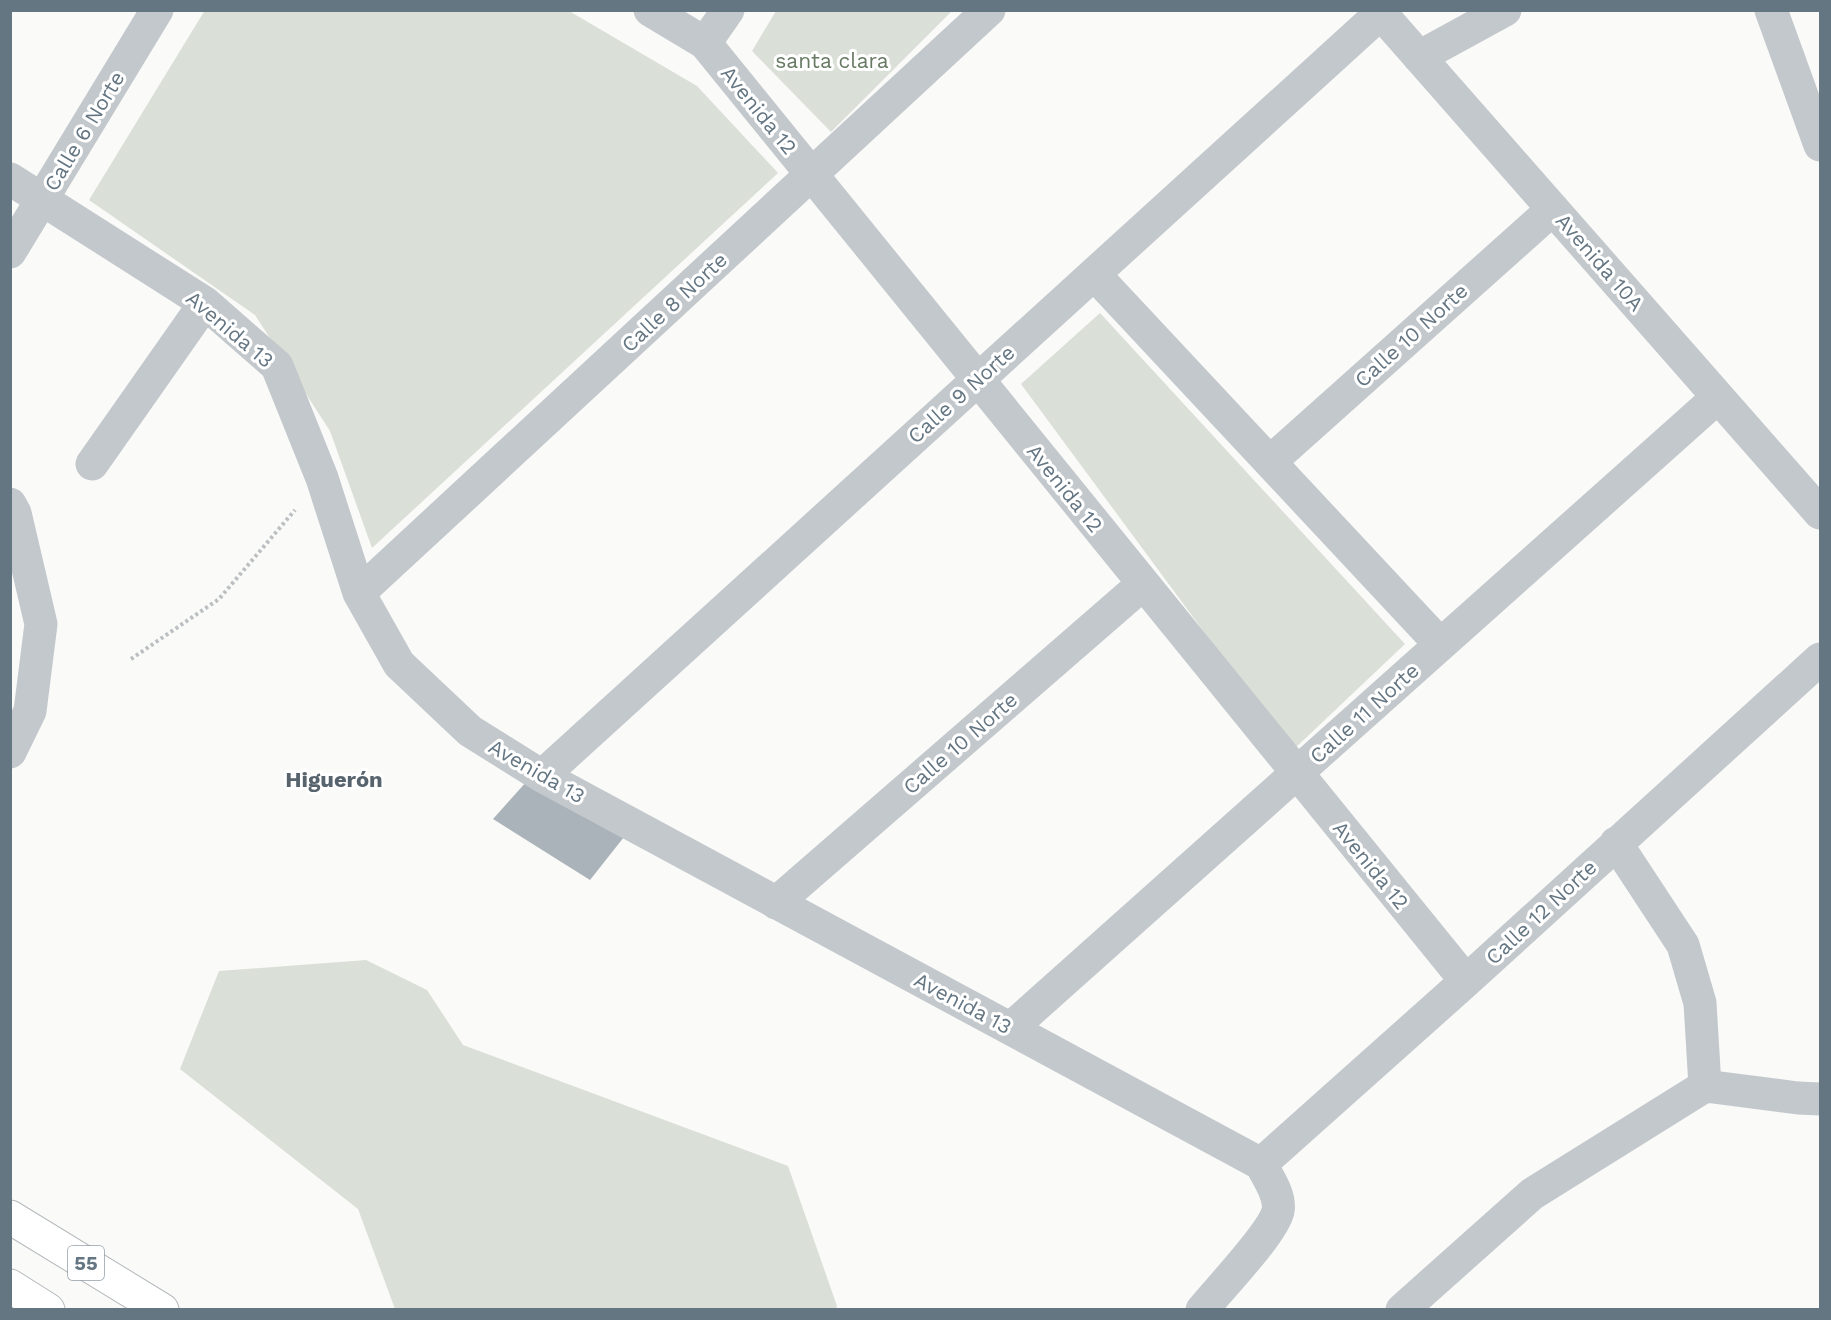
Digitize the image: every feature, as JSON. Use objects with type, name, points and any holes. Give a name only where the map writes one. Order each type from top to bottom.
[{"type":"highway","name":"55","points":[[10,1217],[162,1310]]},
{"type":"highway","points":[[10,1287],[48,1310]]},
{"type":"street","name":"Calle 6 Norte","points":[[10,252],[157,10]]},
{"type":"street","name":"Avenida 12","points":[[650,10],[705,43],[1466,981]]},
{"type":"street","points":[[705,43],[728,10]]},
{"type":"street","name":"Calle 8 Norte","points":[[359,594],[989,10]]},
{"type":"street","points":[[1419,57],[1505,10]]},
{"type":"street","points":[[1772,10],[1821,145]]},
{"type":"street","name":"Avenida 10A","points":[[1380,12],[1821,513]]},
{"type":"street","name":"Calle 9 Norte","points":[[542,776],[1380,12]]},
{"type":"street","name":"Avenida 13","points":[[10,179],[44,198],[205,303],[277,366],[322,478],[359,594],[399,664],[470,731],[542,776],[1261,1164]]},
{"type":"street","name":"Calle 10 Norte","points":[[1269,462],[1553,209]]},
{"type":"street","points":[[1094,274],[1440,644]]},
{"type":"street","points":[[92,464],[205,303]]},
{"type":"street","name":"Calle 11 Norte","points":[[1011,1028],[1718,396]]},
{"type":"street","points":[[10,504],[15,513],[41,624],[30,711],[10,752]]},
{"type":"street","name":"Calle 10 Norte","points":[[776,903],[1143,584]]},
{"type":"street","name":"Calle 12 Norte","points":[[1261,1164],[1821,659]]},
{"type":"street","points":[[1616,843],[1683,945],[1700,1003],[1705,1086]]},
{"type":"street","points":[[1402,1310],[1532,1194],[1705,1086],[1821,1099]]},
{"type":"street","points":[[1202,1310],[1270,1229],[1278,1210],[1277,1194],[1261,1164]]},
{"type":"path","points":[[131,658],[219,599],[322,478]]},
{"type":"green space","points":[[205,10],[569,11],[697,86],[778,173],[372,548],[330,431],[255,315],[89,200]]},
{"type":"green space","name":"santa clara","points":[[776,11],[952,11],[831,132],[752,51]]},
{"type":"green space","points":[[1100,313],[1405,644],[1292,751],[1021,384]]},
{"type":"green space","points":[[366,960],[427,990],[463,1045],[788,1166],[837,1306],[836,1309],[395,1309],[358,1209],[180,1069],[219,971]]},
{"type":"building","points":[[527,781],[624,837],[590,880],[493,819]]},
{"type":"district","name":"Higuerón","points":[[334,779]]}]
